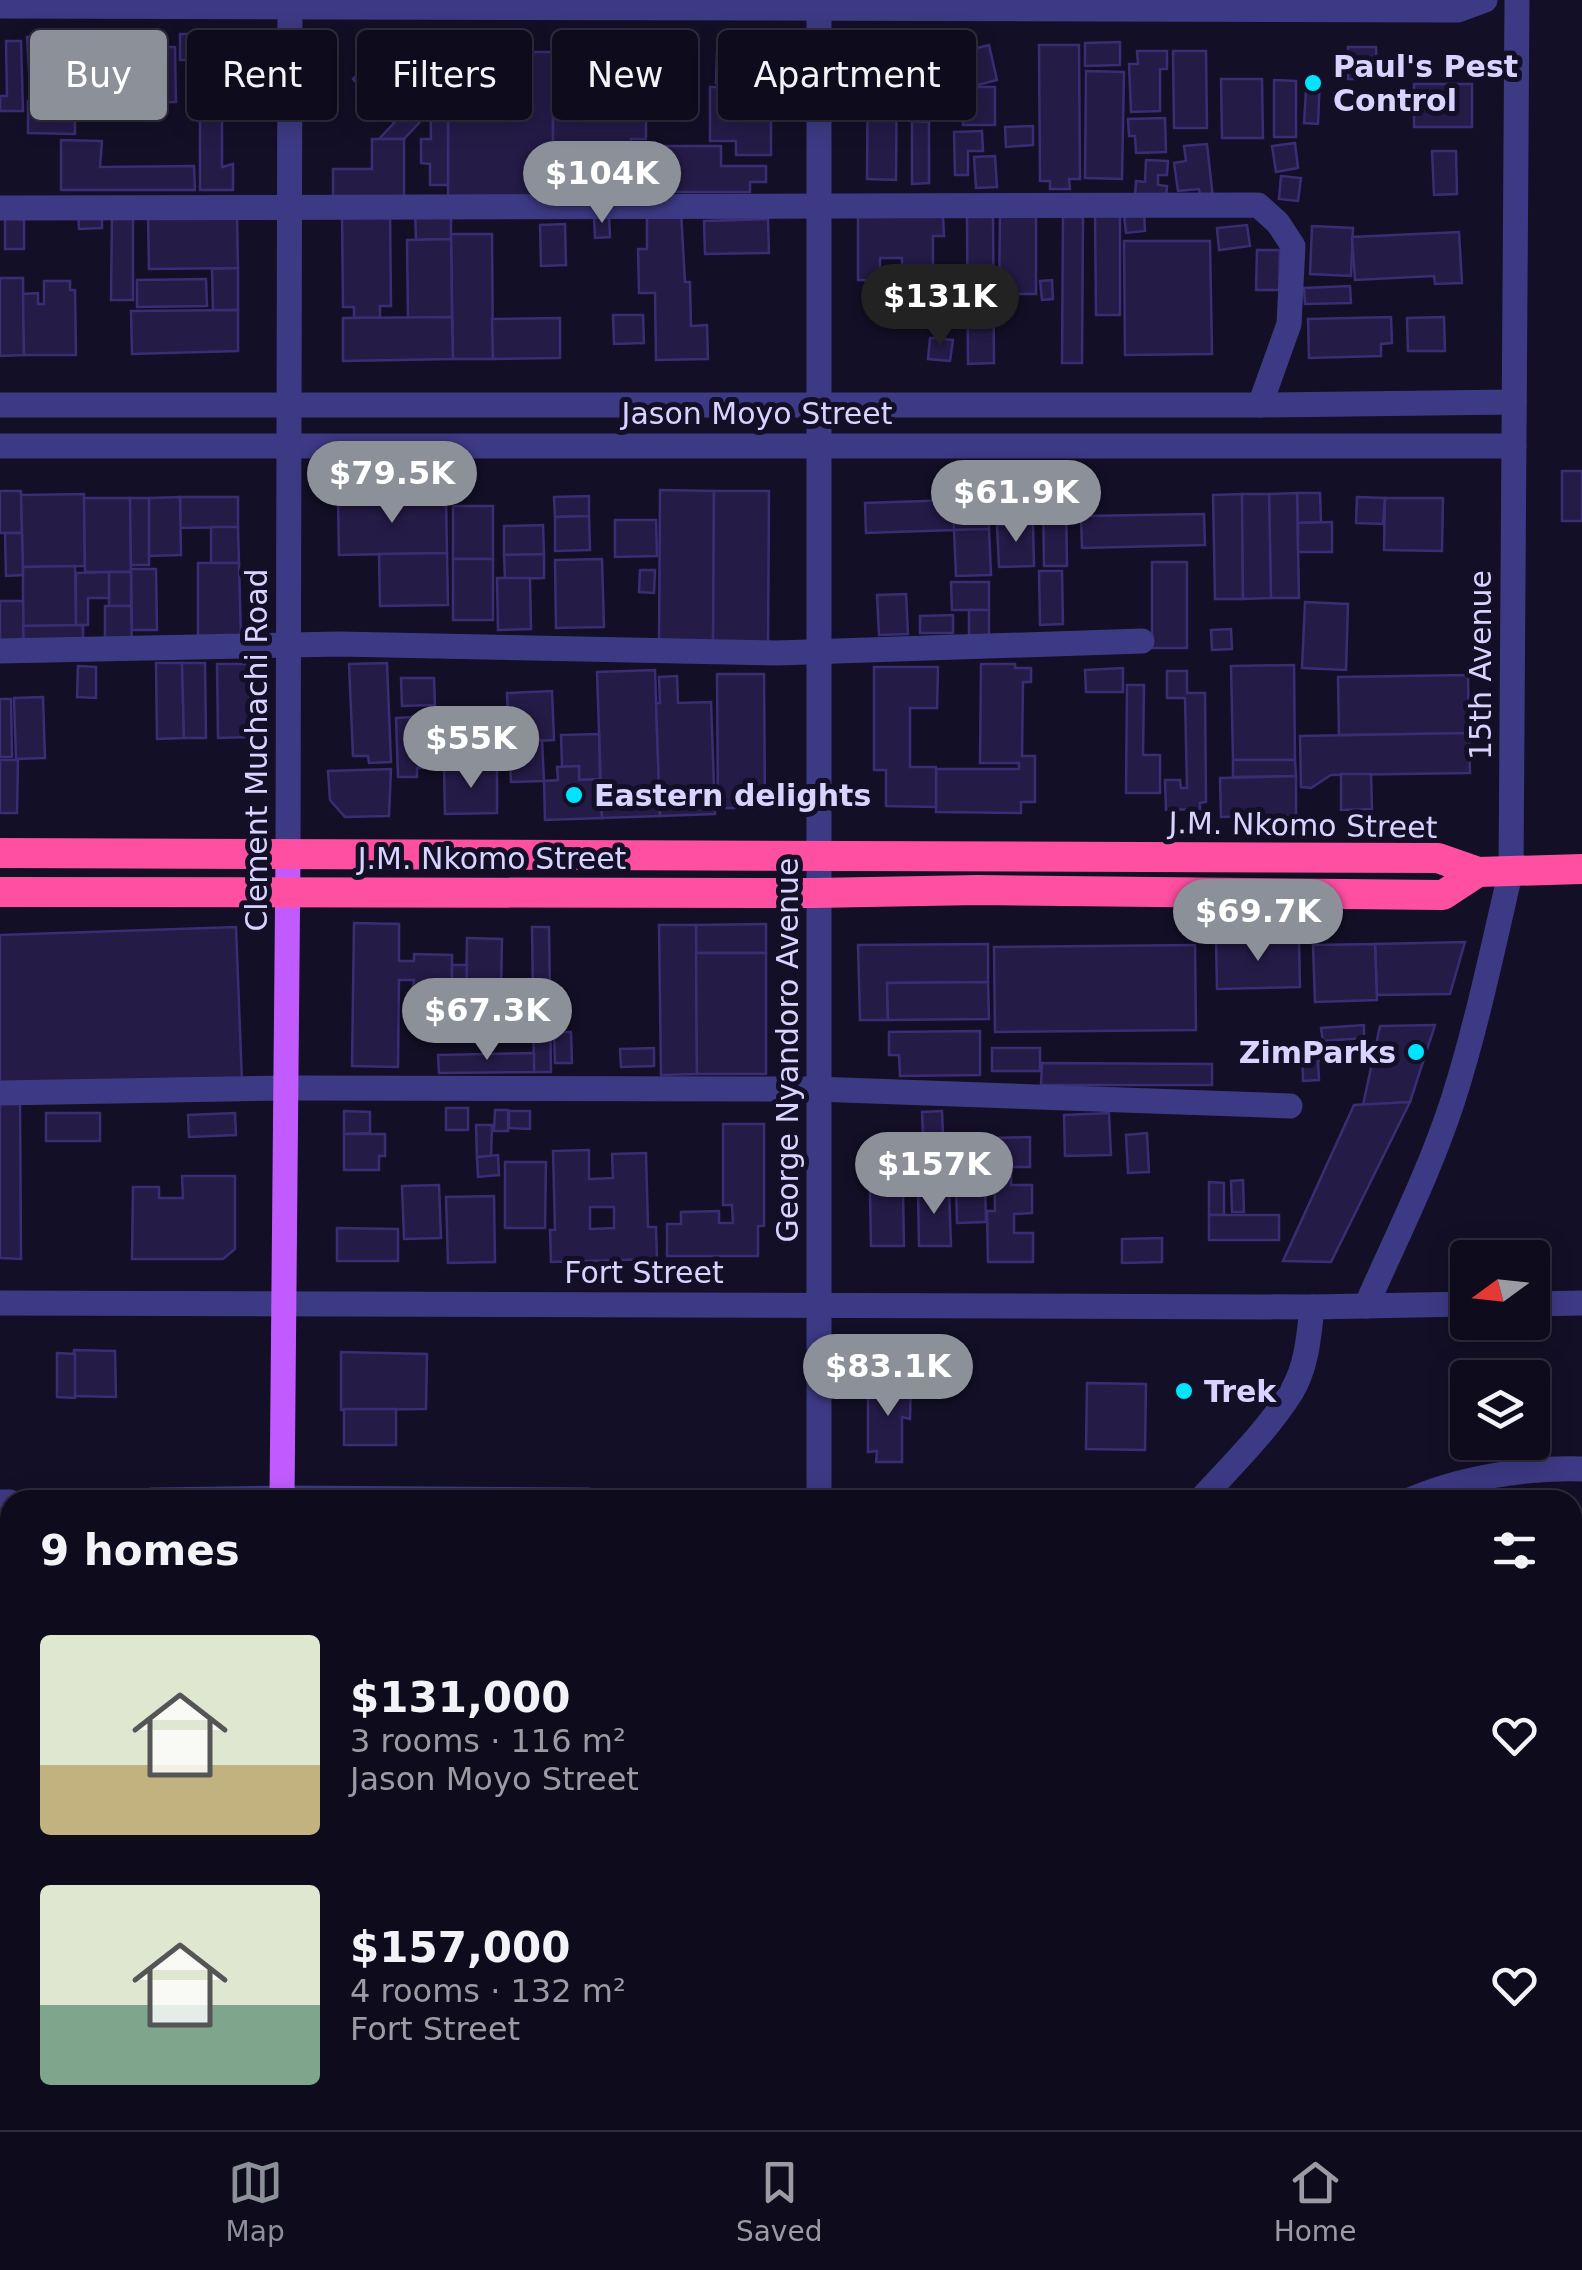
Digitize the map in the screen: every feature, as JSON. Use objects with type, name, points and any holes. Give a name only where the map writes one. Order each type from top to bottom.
[{"type":"highway","name":"J.M. Nkomo Street","points":[[0,853],[1438,858],[1478,872]]},
{"type":"highway","points":[[1478,872],[1582,869]]},
{"type":"highway","name":"J.M. Nkomo Street","points":[[0,892],[1092,890],[1443,895],[1478,872]]},
{"type":"main road","name":"Clement Muchachi Road","points":[[282,1490],[288,854]]},
{"type":"street","points":[[0,6],[818,4],[1458,10],[1485,0]]},
{"type":"street","name":"15th Avenue","points":[[1366,1306],[1453,1100],[1512,870],[1516,0]]},
{"type":"street","name":"Clement Muchachi Road","points":[[288,854],[290,4]]},
{"type":"street","name":"George Nyandoro Avenue","points":[[818,4],[819,1490]]},
{"type":"street","points":[[0,208],[1258,205],[1294,246],[1289,324],[1260,405]]},
{"type":"street","name":"Jason Moyo Street","points":[[0,405],[1514,402]]},
{"type":"street","name":"Jason Moyo Street","points":[[0,446],[1514,446]]},
{"type":"street","points":[[0,650],[288,645],[819,652],[1142,642]]},
{"type":"street","points":[[0,1093],[286,1088],[819,1089],[1290,1106]]},
{"type":"street","name":"Fort Street","points":[[0,1303],[1450,1304]]},
{"type":"street","points":[[1550,1304],[1582,1303]]},
{"type":"street","points":[[1209,1490],[1250,1446],[1293,1388],[1307,1350],[1312,1307]]},
{"type":"street","points":[[1443,1490],[1518,1471],[1582,1469]]},
{"type":"building","points":[[180,34],[187,34],[187,60],[180,60]]},
{"type":"building","points":[[27,37],[30,37],[30,88]]},
{"type":"building","points":[[6,41],[21,41],[23,111],[0,111],[0,96],[7,96]]},
{"type":"building","points":[[1120,42],[1120,65],[1085,66],[1085,43]]},
{"type":"building","points":[[989,45],[997,80],[976,85],[976,48]]},
{"type":"building","points":[[1039,45],[1079,45],[1080,179],[1069,179],[1070,189],[1050,189],[1050,181],[1040,181]]},
{"type":"building","points":[[167,47],[175,47],[176,102],[167,102]]},
{"type":"building","points":[[1348,47],[1376,47],[1377,79],[1348,79]]},
{"type":"building","points":[[1137,51],[1167,51],[1167,69],[1160,69],[1160,111],[1131,112],[1129,64],[1138,64]]},
{"type":"building","points":[[1173,51],[1206,51],[1207,128],[1174,128]]},
{"type":"building","points":[[532,52],[552,52],[553,201],[448,201],[448,120],[532,120]]},
{"type":"building","points":[[1086,71],[1124,72],[1122,179],[1085,178]]},
{"type":"building","points":[[1307,75],[1320,76],[1318,124],[1304,123]]},
{"type":"building","points":[[1221,79],[1262,79],[1263,138],[1222,138]]},
{"type":"building","points":[[1274,80],[1296,81],[1296,137],[1274,137]]},
{"type":"building","points":[[1414,84],[1472,84],[1472,127],[1414,127]]},
{"type":"building","points":[[710,87],[718,87],[718,120],[771,120],[771,155],[736,155],[736,141],[710,141]]},
{"type":"building","points":[[976,87],[995,87],[995,125],[963,125],[963,120],[976,120]]},
{"type":"building","points":[[28,101],[30,120],[75,120],[75,134],[28,133]]},
{"type":"building","points":[[1165,118],[1166,152],[1136,153],[1128,119]]},
{"type":"building","points":[[200,120],[222,120],[222,167],[233,164],[233,190],[200,190]]},
{"type":"building","points":[[391,120],[422,120],[404,139],[379,139],[394,123]]},
{"type":"building","points":[[431,120],[448,120],[448,185],[430,185],[430,164],[421,163],[421,139],[431,139]]},
{"type":"building","points":[[553,120],[646,120],[646,139],[631,139],[631,192],[553,192]]},
{"type":"building","points":[[867,120],[896,120],[896,180],[867,179]]},
{"type":"building","points":[[912,121],[929,122],[929,183],[912,184]]},
{"type":"building","points":[[1033,126],[1033,145],[1006,147],[1005,127]]},
{"type":"building","points":[[982,131],[983,151],[968,151],[968,175],[955,175],[954,132]]},
{"type":"building","points":[[372,139],[404,139],[404,199],[333,198],[333,169],[372,169]]},
{"type":"building","points":[[61,140],[102,141],[100,167],[194,166],[195,190],[61,190]]},
{"type":"building","points":[[1295,143],[1298,168],[1276,172],[1272,146]]},
{"type":"building","points":[[1207,144],[1213,198],[1201,199],[1199,189],[1178,191],[1174,163],[1186,161],[1184,146]]},
{"type":"building","points":[[630,146],[721,146],[721,166],[766,166],[766,182],[750,182],[750,192],[631,192]]},
{"type":"building","points":[[1432,151],[1456,151],[1457,194],[1434,195]]},
{"type":"building","points":[[995,156],[997,187],[976,188],[974,157]]},
{"type":"building","points":[[1146,160],[1168,161],[1167,175],[1158,175],[1158,185],[1167,186],[1166,199],[1135,197],[1136,181],[1145,182]]},
{"type":"building","points":[[1281,176],[1301,178],[1298,201],[1279,199]]},
{"type":"building","points":[[415,210],[451,210],[451,239],[416,240]]},
{"type":"building","points":[[342,211],[390,211],[391,306],[380,306],[380,318],[354,318],[354,307],[343,307]]},
{"type":"building","points":[[647,211],[681,211],[691,326],[707,325],[708,359],[656,360],[655,293],[639,293],[638,249],[647,249]]},
{"type":"building","points":[[1095,211],[1120,211],[1120,315],[1096,315]]},
{"type":"building","points":[[5,212],[24,212],[24,249],[5,249]]},
{"type":"building","points":[[102,212],[102,228],[79,229],[78,213]]},
{"type":"building","points":[[1144,212],[1145,231],[1126,233],[1124,214]]},
{"type":"building","points":[[112,214],[133,214],[133,300],[111,300]]},
{"type":"building","points":[[609,215],[610,237],[595,238],[594,216]]},
{"type":"building","points":[[1000,215],[1036,215],[1036,294],[999,294]]},
{"type":"building","points":[[858,216],[943,216],[944,236],[933,236],[933,289],[902,289],[902,258],[880,258],[880,281],[858,280]]},
{"type":"building","points":[[148,217],[237,217],[238,268],[149,269]]},
{"type":"building","points":[[967,217],[993,217],[994,363],[968,364]]},
{"type":"building","points":[[1063,217],[1083,217],[1082,363],[1062,363]]},
{"type":"building","points":[[768,219],[769,253],[705,254],[704,221]]},
{"type":"building","points":[[565,224],[566,265],[541,266],[540,225]]},
{"type":"building","points":[[1247,225],[1250,246],[1219,250],[1217,228]]},
{"type":"building","points":[[1312,226],[1353,228],[1351,276],[1310,274]]},
{"type":"building","points":[[1459,232],[1462,283],[1435,284],[1434,276],[1355,280],[1352,237]]},
{"type":"building","points":[[451,234],[492,234],[493,359],[453,359]]},
{"type":"building","points":[[451,239],[452,317],[408,318],[407,240]]},
{"type":"building","points":[[1124,241],[1210,241],[1212,354],[1125,355]]},
{"type":"building","points":[[1257,250],[1280,250],[1279,290],[1256,290]]},
{"type":"building","points":[[238,268],[238,310],[213,310],[212,269]]},
{"type":"building","points":[[0,278],[23,278],[24,355],[0,356]]},
{"type":"building","points":[[206,279],[207,306],[137,307],[137,280]]},
{"type":"building","points":[[1052,280],[1053,299],[1042,300],[1040,281]]},
{"type":"building","points":[[44,281],[70,281],[70,290],[75,290],[76,355],[24,355],[23,294],[38,293],[38,304],[44,304]]},
{"type":"building","points":[[1350,286],[1351,303],[1305,304],[1304,288]]},
{"type":"building","points":[[930,299],[952,306],[944,333],[922,326]]},
{"type":"building","points":[[238,310],[238,351],[132,354],[131,311]]},
{"type":"building","points":[[613,315],[643,315],[644,343],[614,344]]},
{"type":"building","points":[[452,317],[453,359],[343,361],[343,318]]},
{"type":"building","points":[[1391,317],[1392,343],[1381,344],[1381,356],[1309,358],[1308,319]]},
{"type":"building","points":[[1444,317],[1445,351],[1408,351],[1407,318]]},
{"type":"building","points":[[560,318],[560,358],[493,359],[492,319]]},
{"type":"building","points":[[930,338],[953,340],[950,361],[928,359]]},
{"type":"building","points":[[1562,471],[1582,471],[1582,521],[1562,521]]},
{"type":"building","points":[[660,490],[714,491],[713,647],[659,646]]},
{"type":"building","points":[[0,491],[21,491],[22,533],[0,533]]},
{"type":"building","points":[[714,491],[769,491],[768,647],[713,647]]},
{"type":"building","points":[[1297,493],[1320,493],[1321,522],[1298,523]]},
{"type":"building","points":[[1297,493],[1299,598],[1271,598],[1269,494]]},
{"type":"building","points":[[84,494],[85,566],[23,567],[21,495]]},
{"type":"building","points":[[1242,494],[1243,599],[1215,599],[1213,495]]},
{"type":"building","points":[[1242,494],[1269,494],[1271,598],[1243,599]]},
{"type":"building","points":[[589,496],[589,516],[555,517],[554,497]]},
{"type":"building","points":[[180,497],[238,497],[238,527],[180,528]]},
{"type":"building","points":[[180,497],[181,555],[149,556],[149,498]]},
{"type":"building","points":[[1032,497],[1033,524],[997,525],[996,498]]},
{"type":"building","points":[[1357,497],[1385,498],[1383,524],[1356,523]]},
{"type":"building","points":[[84,498],[130,498],[131,572],[85,572]]},
{"type":"building","points":[[130,498],[149,498],[149,565],[131,565]]},
{"type":"building","points":[[446,498],[447,553],[339,555],[338,499]]},
{"type":"building","points":[[988,498],[989,529],[954,530],[953,500]]},
{"type":"building","points":[[1385,498],[1443,498],[1442,551],[1384,550]]},
{"type":"building","points":[[953,500],[954,530],[866,533],[865,503]]},
{"type":"building","points":[[1043,500],[1066,500],[1067,566],[1044,566]]},
{"type":"building","points":[[453,506],[493,506],[493,559],[453,559]]},
{"type":"building","points":[[1204,514],[1205,545],[1082,548],[1081,516]]},
{"type":"building","points":[[589,516],[590,550],[555,551],[555,517]]},
{"type":"building","points":[[615,520],[656,520],[657,556],[615,557]]},
{"type":"building","points":[[1332,522],[1332,552],[1298,552],[1298,523]]},
{"type":"building","points":[[1033,524],[1034,566],[999,567],[997,525]]},
{"type":"building","points":[[543,525],[544,554],[504,555],[504,526]]},
{"type":"building","points":[[211,527],[238,527],[239,563],[211,563]]},
{"type":"building","points":[[989,529],[991,575],[956,576],[954,530]]},
{"type":"building","points":[[5,533],[22,533],[23,575],[6,576]]},
{"type":"building","points":[[447,553],[448,605],[380,606],[379,554]]},
{"type":"building","points":[[544,554],[544,578],[505,579],[504,555]]},
{"type":"building","points":[[453,559],[493,559],[493,620],[453,620]]},
{"type":"building","points":[[602,559],[604,627],[556,628],[555,560]]},
{"type":"building","points":[[1152,562],[1187,562],[1187,648],[1152,648]]},
{"type":"building","points":[[198,563],[239,563],[241,640],[198,641]]},
{"type":"building","points":[[75,566],[76,625],[23,626],[23,567]]},
{"type":"building","points":[[131,569],[156,569],[157,630],[132,630]]},
{"type":"building","points":[[640,570],[655,570],[654,593],[639,592]]},
{"type":"building","points":[[1039,571],[1062,571],[1063,624],[1040,625]]},
{"type":"building","points":[[109,572],[131,572],[131,606],[109,606]]},
{"type":"building","points":[[109,572],[109,598],[88,598],[88,625],[76,625],[76,573]]},
{"type":"building","points":[[497,578],[530,578],[531,629],[498,630]]},
{"type":"building","points":[[951,582],[989,582],[989,610],[952,610]]},
{"type":"building","points":[[906,594],[908,634],[879,635],[877,595]]},
{"type":"building","points":[[0,601],[23,601],[24,648],[0,649]]},
{"type":"building","points":[[1305,602],[1348,604],[1346,670],[1302,668]]},
{"type":"building","points":[[105,606],[131,606],[132,647],[105,647]]},
{"type":"building","points":[[969,610],[989,610],[989,639],[969,639]]},
{"type":"building","points":[[953,615],[953,633],[920,633],[920,616]]},
{"type":"building","points":[[83,625],[83,647],[24,648],[23,626]]},
{"type":"building","points":[[1231,629],[1232,649],[1212,650],[1211,630]]},
{"type":"building","points":[[156,663],[182,663],[184,738],[157,739]]},
{"type":"building","points":[[182,663],[205,663],[206,738],[184,738]]},
{"type":"building","points":[[387,663],[391,762],[369,763],[368,756],[353,756],[349,664]]},
{"type":"building","points":[[217,664],[249,664],[250,737],[218,738]]},
{"type":"building","points":[[981,664],[1031,668],[1031,682],[1023,682],[1022,756],[1035,756],[1035,802],[1021,802],[1021,813],[936,812],[936,769],[1019,769],[1019,763],[980,763]]},
{"type":"building","points":[[1294,665],[1295,760],[1233,760],[1231,666]]},
{"type":"building","points":[[78,666],[96,667],[96,698],[77,697]]},
{"type":"building","points":[[874,667],[938,667],[937,708],[910,708],[910,767],[936,767],[936,807],[886,806],[886,770],[874,770]]},
{"type":"building","points":[[1123,668],[1123,692],[1086,692],[1085,670]]},
{"type":"building","points":[[655,670],[660,816],[602,818],[597,672]]},
{"type":"building","points":[[1167,671],[1187,671],[1187,693],[1205,693],[1206,802],[1200,803],[1200,809],[1166,810],[1165,780],[1180,780],[1181,788],[1187,788],[1185,698],[1167,698]]},
{"type":"building","points":[[717,674],[764,674],[765,808],[718,808]]},
{"type":"building","points":[[1468,675],[1469,733],[1339,735],[1338,677]]},
{"type":"building","points":[[677,676],[678,703],[711,702],[715,814],[660,816],[656,703],[660,703],[659,677]]},
{"type":"building","points":[[401,678],[434,678],[435,705],[402,706]]},
{"type":"building","points":[[1127,685],[1144,685],[1143,755],[1160,755],[1160,793],[1126,793]]},
{"type":"building","points":[[552,691],[554,740],[509,742],[507,693]]},
{"type":"building","points":[[43,697],[45,758],[16,759],[14,698]]},
{"type":"building","points":[[0,699],[11,699],[12,757],[0,757]]},
{"type":"building","points":[[415,717],[416,738],[435,738],[436,768],[417,768],[417,777],[398,777],[396,718]]},
{"type":"building","points":[[454,718],[492,718],[493,768],[454,768]]},
{"type":"building","points":[[1469,733],[1470,773],[1331,775],[1311,788],[1301,787],[1300,736]]},
{"type":"building","points":[[599,734],[600,779],[579,780],[579,766],[562,767],[561,735]]},
{"type":"building","points":[[542,740],[544,781],[511,782],[509,742]]},
{"type":"building","points":[[0,760],[18,760],[17,813],[0,813]]},
{"type":"building","points":[[1233,760],[1295,760],[1296,776],[1233,777]]},
{"type":"building","points":[[579,766],[579,780],[600,779],[602,818],[545,820],[544,781],[558,780],[557,767]]},
{"type":"building","points":[[444,768],[497,768],[497,813],[445,814]]},
{"type":"building","points":[[391,769],[389,816],[345,817],[330,800],[328,771]]},
{"type":"building","points":[[1341,774],[1371,774],[1372,809],[1341,810]]},
{"type":"building","points":[[1296,776],[1296,816],[1221,817],[1220,778]]},
{"type":"building","points":[[354,923],[399,924],[399,961],[414,961],[414,954],[452,955],[452,990],[413,989],[414,980],[399,980],[398,1067],[352,1066]]},
{"type":"building","points":[[766,924],[766,953],[696,953],[696,925]]},
{"type":"building","points":[[659,925],[696,925],[697,1074],[661,1075]]},
{"type":"building","points":[[236,927],[242,1082],[0,1085],[0,935]]},
{"type":"building","points":[[532,927],[549,927],[551,1072],[534,1072]]},
{"type":"building","points":[[467,938],[502,939],[501,991],[466,990]]},
{"type":"building","points":[[1299,938],[1300,987],[1217,989],[1216,940]]},
{"type":"building","points":[[1465,942],[1450,994],[1377,995],[1375,944]]},
{"type":"building","points":[[988,944],[988,982],[887,983],[888,1020],[860,1020],[858,945]]},
{"type":"building","points":[[1375,944],[1377,1000],[1315,1002],[1313,945]]},
{"type":"building","points":[[1195,945],[1196,1030],[995,1032],[994,947]]},
{"type":"building","points":[[696,953],[766,953],[766,1074],[697,1074]]},
{"type":"building","points":[[452,965],[467,965],[466,990],[452,990]]},
{"type":"building","points":[[988,982],[989,1019],[888,1020],[887,983]]},
{"type":"building","points":[[452,990],[509,991],[509,1017],[451,1016]]},
{"type":"building","points":[[1364,1025],[1364,1038],[1323,1041],[1321,1028]]},
{"type":"building","points":[[1435,1025],[1410,1102],[1363,1105],[1380,1026]]},
{"type":"building","points":[[980,1031],[980,1075],[900,1076],[899,1055],[889,1055],[889,1032]]},
{"type":"building","points":[[554,1032],[571,1032],[572,1063],[555,1063]]},
{"type":"building","points":[[1302,1040],[1332,1044],[1332,1060],[1318,1061],[1319,1080],[1303,1081]]},
{"type":"building","points":[[654,1048],[654,1066],[621,1067],[620,1049]]},
{"type":"building","points":[[992,1048],[1040,1048],[1040,1071],[992,1071]]},
{"type":"building","points":[[534,1053],[534,1072],[439,1073],[438,1055]]},
{"type":"building","points":[[1042,1063],[1212,1064],[1212,1085],[1041,1085]]},
{"type":"building","points":[[0,1098],[20,1098],[21,1259],[0,1258]]},
{"type":"building","points":[[1410,1102],[1331,1262],[1283,1261],[1354,1105]]},
{"type":"building","points":[[446,1108],[468,1108],[468,1130],[446,1130]]},
{"type":"building","points":[[495,1110],[508,1110],[508,1131],[494,1131]]},
{"type":"building","points":[[344,1111],[370,1112],[370,1133],[344,1134]]},
{"type":"building","points":[[509,1111],[530,1111],[530,1129],[509,1128]]},
{"type":"building","points":[[942,1111],[943,1135],[923,1136],[922,1112]]},
{"type":"building","points":[[46,1113],[100,1113],[100,1141],[46,1141]]},
{"type":"building","points":[[235,1113],[236,1135],[189,1137],[188,1115]]},
{"type":"building","points":[[1109,1113],[1111,1155],[1065,1156],[1064,1115]]},
{"type":"building","points":[[723,1124],[764,1124],[764,1226],[758,1226],[758,1256],[667,1256],[667,1224],[681,1224],[681,1212],[719,1211],[719,1223],[733,1223],[732,1205],[723,1205]]},
{"type":"building","points":[[476,1125],[492,1125],[491,1157],[477,1159]]},
{"type":"building","points":[[1147,1133],[1149,1172],[1128,1173],[1126,1135]]},
{"type":"building","points":[[344,1134],[385,1134],[385,1156],[379,1156],[379,1170],[344,1170]]},
{"type":"building","points":[[1030,1137],[1030,1167],[1011,1167],[1011,1185],[1032,1185],[1032,1213],[1014,1214],[1014,1233],[1033,1233],[1033,1262],[988,1262],[987,1211],[995,1211],[994,1138]]},
{"type":"building","points":[[589,1150],[589,1179],[613,1178],[612,1154],[646,1153],[648,1227],[656,1227],[657,1259],[551,1262],[550,1230],[555,1230],[553,1151]],"holes":[[[590,1207],[614,1207],[614,1228],[590,1229]]]},
{"type":"building","points":[[498,1155],[499,1175],[478,1177],[477,1157]]},
{"type":"building","points":[[505,1162],[546,1162],[545,1228],[505,1228]]},
{"type":"building","points":[[182,1176],[235,1176],[235,1249],[223,1259],[132,1259],[133,1187],[159,1187],[159,1198],[183,1198]]},
{"type":"building","points":[[1243,1180],[1244,1212],[1232,1212],[1231,1181]]},
{"type":"building","points":[[1209,1182],[1224,1183],[1224,1215],[1209,1215]]},
{"type":"building","points":[[985,1184],[986,1222],[957,1223],[956,1185]]},
{"type":"building","points":[[439,1185],[441,1238],[404,1239],[402,1186]]},
{"type":"building","points":[[949,1188],[951,1246],[919,1246],[918,1189]]},
{"type":"building","points":[[870,1191],[903,1191],[904,1246],[871,1246]]},
{"type":"building","points":[[494,1196],[495,1262],[448,1263],[446,1197]]},
{"type":"building","points":[[1209,1215],[1279,1215],[1279,1240],[1209,1240]]},
{"type":"building","points":[[337,1228],[398,1229],[398,1261],[337,1261]]},
{"type":"building","points":[[1162,1238],[1162,1262],[1122,1263],[1122,1239]]},
{"type":"building","points":[[74,1350],[115,1351],[116,1397],[74,1396]]},
{"type":"building","points":[[341,1352],[427,1354],[426,1409],[341,1410]]},
{"type":"building","points":[[57,1353],[75,1354],[75,1398],[57,1397]]},
{"type":"building","points":[[911,1383],[910,1419],[902,1417],[902,1462],[876,1462],[877,1451],[868,1452],[868,1384]]},
{"type":"building","points":[[1087,1383],[1146,1384],[1145,1450],[1086,1449]]},
{"type":"building","points":[[344,1409],[396,1409],[396,1445],[344,1445]]},
{"type":"place","name":"Paul's Pest Control","points":[[1313,83]]},
{"type":"place","name":"Eastern delights","points":[[574,795]]},
{"type":"place","name":"ZimParks","points":[[1416,1052]]},
{"type":"place","name":"Trek","points":[[1184,1391]]}]
